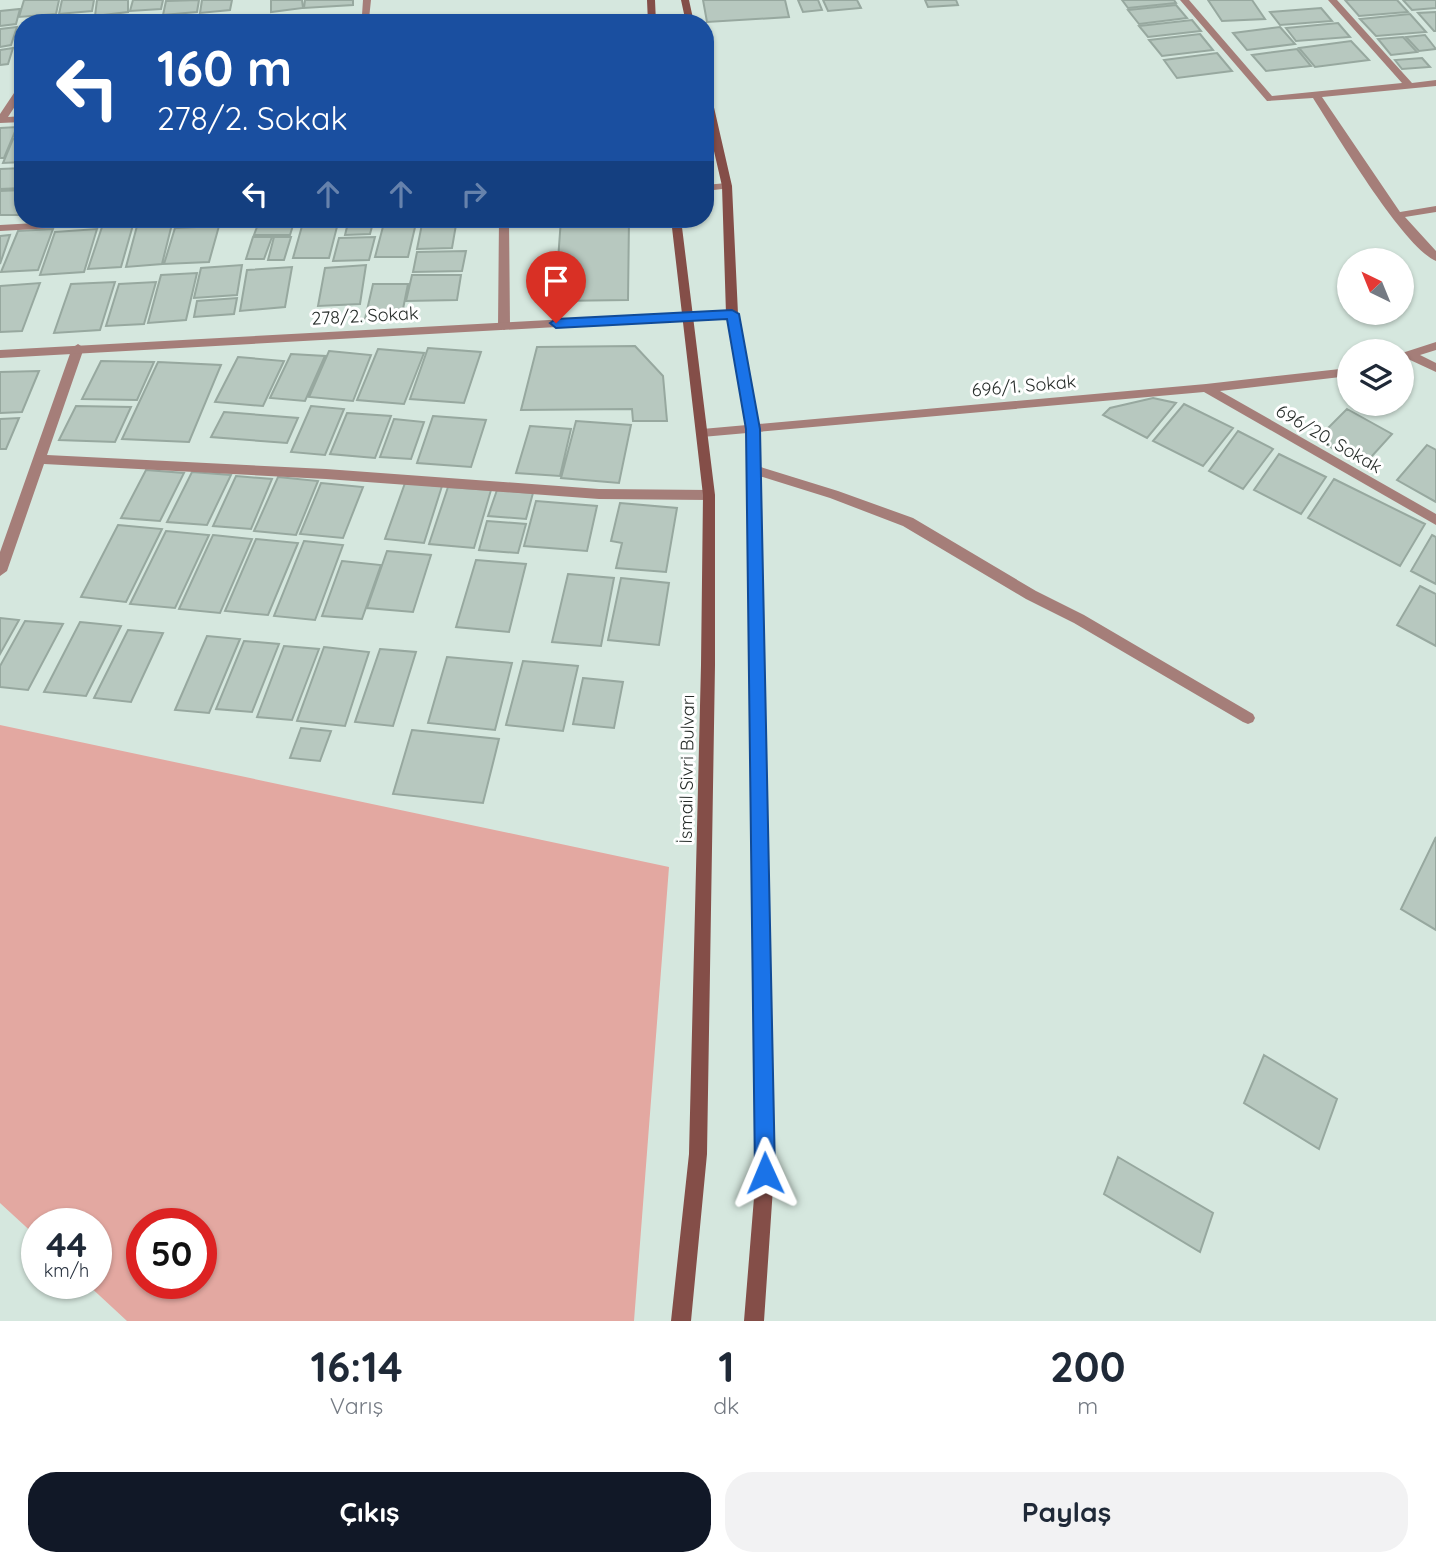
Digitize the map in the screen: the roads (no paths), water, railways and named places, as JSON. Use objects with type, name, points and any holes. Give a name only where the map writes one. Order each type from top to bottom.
[{"type":"main road","points":[[714,130],[727,186],[732,314],[753,429],[765,1173],[754,1321]]},
{"type":"main road","name":"İsmail Sivri Bulvarı","points":[[677,228],[709,495],[698,1154],[681,1321]]},
{"type":"street","points":[[1184,0],[1270,99],[1436,83]]},
{"type":"street","points":[[1332,0],[1409,85]]},
{"type":"street","points":[[1315,94],[1372,179],[1423,246],[1436,257]]},
{"type":"street","points":[[1,120],[14,100]]},
{"type":"street","points":[[714,187],[727,186]]},
{"type":"street","points":[[1399,215],[1436,209]]},
{"type":"street","points":[[504,228],[504,326]]},
{"type":"street","name":"278/2. Sokak","points":[[0,355],[78,348],[732,314]]},
{"type":"street","points":[[1414,353],[1436,346]]},
{"type":"street","points":[[0,571],[78,348]]},
{"type":"street","points":[[1414,359],[1436,368]]},
{"type":"street","name":"696/1. Sokak","points":[[702,433],[1206,388],[1337,373]]},
{"type":"street","name":"696/20. Sokak","points":[[1206,388],[1436,520]]},
{"type":"street","points":[[39,459],[326,474],[600,494],[709,495]]},
{"type":"street","points":[[754,470],[834,494],[908,522],[1031,595],[1079,618],[1248,718]]}]
